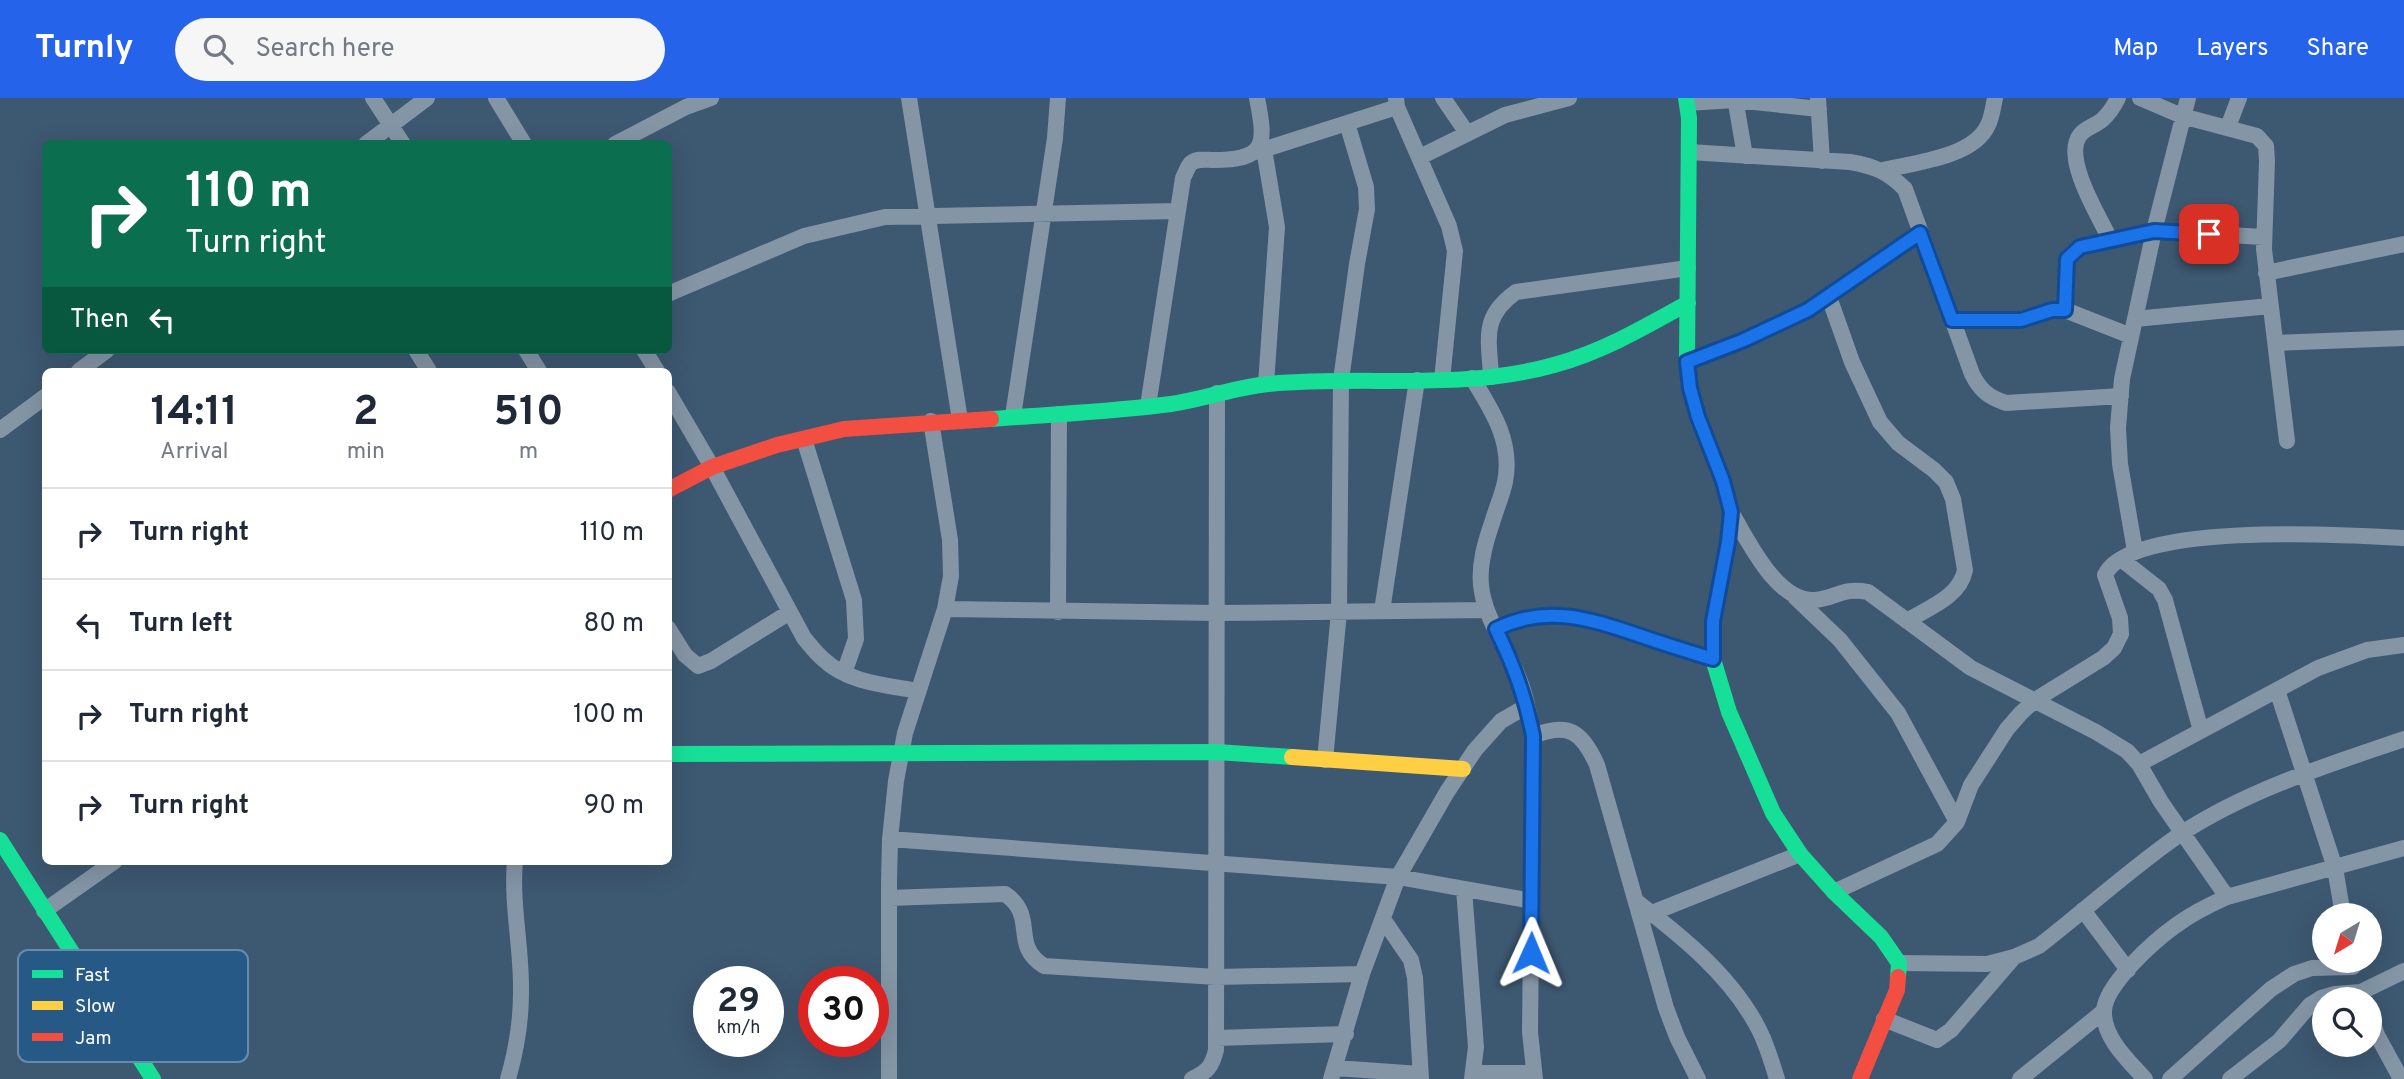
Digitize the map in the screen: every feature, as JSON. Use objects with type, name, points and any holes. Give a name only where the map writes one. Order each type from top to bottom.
[{"type":"street","points":[[373,98],[401,140]]},
{"type":"street","points":[[371,140],[427,98]]},
{"type":"street","points":[[496,98],[522,140]]},
{"type":"street","points":[[623,140],[686,107],[711,98]]},
{"type":"street","points":[[909,98],[960,420]]},
{"type":"street","points":[[1013,416],[1044,213],[1058,98]]},
{"type":"street","points":[[1257,98],[1263,129],[1259,151],[1277,227],[1266,384]]},
{"type":"street","points":[[1443,98],[1467,133]]},
{"type":"street","points":[[1420,157],[1505,115],[1569,98]]},
{"type":"street","points":[[1883,170],[1965,148],[1978,139],[1988,126],[1995,98]]},
{"type":"street","points":[[2111,241],[2078,172],[2074,155],[2082,132],[2103,119],[2118,98]]},
{"type":"street","points":[[2140,98],[2182,116],[2257,136],[2266,146],[2266,273],[2287,441]]},
{"type":"street","points":[[2188,98],[2131,336],[2120,397],[2118,428],[2128,555],[2159,589],[2165,600],[2201,731]]},
{"type":"street","points":[[2228,127],[2239,98]]},
{"type":"street","points":[[1822,161],[1818,104],[1735,99],[1686,100],[1689,118],[1687,362],[1690,388],[1698,417],[1723,481],[1731,512],[1773,578],[1840,640],[1898,713],[1956,822]]},
{"type":"street","points":[[1735,99],[1745,156]]},
{"type":"street","points":[[1148,406],[1183,178],[1191,164],[1203,159],[1243,157],[1347,123],[1397,102],[1449,226],[1455,251],[1442,380]]},
{"type":"street","points":[[1325,760],[1339,612],[1341,380],[1367,209],[1366,187],[1347,123]]},
{"type":"street","points":[[1689,152],[1870,165],[1883,170],[1905,189],[1979,389],[1991,398],[2006,403],[2120,397]]},
{"type":"street","points":[[672,292],[804,236],[885,217],[1178,211]]},
{"type":"street","points":[[2065,310],[2067,259],[2080,247],[2154,231],[2264,237]]},
{"type":"street","points":[[1687,362],[1744,340],[1808,310],[1920,233]]},
{"type":"street","points":[[2266,273],[2404,244]]},
{"type":"street","points":[[1491,377],[1489,331],[1493,313],[1503,301],[1516,292],[1688,268]]},
{"type":"street","points":[[1829,298],[1852,362],[1880,422],[1898,443],[1946,482],[1953,499],[1965,570],[1963,581],[1946,598],[1907,621]]},
{"type":"street","points":[[672,488],[712,467],[777,445],[844,429],[1148,406],[1266,384],[1341,380],[1442,380],[1491,377],[1549,367],[1608,345],[1688,303]]},
{"type":"street","points":[[2135,319],[2270,306]]},
{"type":"street","points":[[1952,320],[2021,320],[2052,310],[2065,310],[2131,336]]},
{"type":"street","points":[[2276,343],[2404,338]]},
{"type":"street","points":[[83,368],[102,354]]},
{"type":"street","points":[[1464,889],[1476,1047],[1473,1076],[1535,1076],[1530,1032],[1533,736],[1518,677],[1487,610],[1481,587],[1481,563],[1485,543],[1505,482],[1507,460],[1504,438],[1472,378]]},
{"type":"street","points":[[1382,611],[1417,380]]},
{"type":"street","points":[[1192,1079],[1204,1074],[1213,1065],[1216,1038],[1217,393]]},
{"type":"street","points":[[672,398],[804,638],[824,660],[844,673],[865,681],[918,691]]},
{"type":"street","points":[[0,429],[42,399]]},
{"type":"street","points":[[1058,611],[1059,414]]},
{"type":"street","points":[[890,1079],[890,839],[896,780],[918,691],[945,610],[951,576],[950,540],[931,421]]},
{"type":"street","points":[[804,439],[854,600],[856,639],[844,673]]},
{"type":"street","points":[[1731,512],[1713,621],[1713,659],[1729,712],[1773,814],[1800,854],[1833,892],[1881,937],[1899,963],[1897,990],[1860,1079]]},
{"type":"street","points":[[1833,892],[1937,844],[1956,822],[1971,785],[2007,729],[2035,701],[2103,658],[2114,648],[2121,634],[2120,618],[2105,575],[2109,565],[2128,555],[2216,537],[2308,533],[2404,538]]},
{"type":"street","points":[[1795,597],[1821,599],[1853,589],[1868,592],[1971,667],[2115,742],[2139,764],[2161,802],[2227,897]]},
{"type":"street","points":[[945,610],[1487,610]]},
{"type":"street","points":[[672,634],[685,655],[698,666],[711,661],[790,612]]},
{"type":"street","points":[[1496,629],[1514,620],[1567,615],[1608,624],[1713,659]]},
{"type":"street","points":[[2139,764],[2318,668],[2348,655],[2404,645]]},
{"type":"street","points":[[2277,690],[2335,868],[2341,903]]},
{"type":"street","points":[[1383,919],[1411,960],[1415,978],[1420,1077],[1334,1073],[1362,974],[1398,877],[1441,802],[1475,750],[1501,721],[1527,706]]},
{"type":"street","points":[[1533,736],[1563,729],[1575,732],[1589,746],[1597,765],[1666,1008],[1698,1079]]},
{"type":"street","points":[[1899,963],[1987,964],[2014,957],[2039,946],[2183,833],[2266,789],[2305,772],[2404,740]]},
{"type":"street","points":[[672,754],[1217,752],[1463,769]]},
{"type":"street","points":[[1942,795],[1971,785]]},
{"type":"street","points":[[890,839],[1398,877],[1532,901]]},
{"type":"street","points":[[0,840],[69,950]]},
{"type":"street","points":[[2146,1079],[2118,1047],[2108,1030],[2104,1011],[2109,994],[2128,970],[2174,926],[2227,897],[2404,848]]},
{"type":"street","points":[[1652,913],[1800,854]]},
{"type":"street","points":[[44,911],[109,865]]},
{"type":"street","points":[[508,1079],[515,1056],[522,991],[513,885],[515,865]]},
{"type":"street","points":[[889,898],[1005,894],[1016,901],[1022,912],[1027,949],[1032,958],[1044,966],[1216,977],[1362,974]]},
{"type":"street","points":[[1636,901],[1687,941],[1712,965],[1748,1010],[1767,1046],[1777,1079]]},
{"type":"street","points":[[2083,910],[2128,970]]},
{"type":"street","points":[[1885,1019],[1937,1040],[1951,1030],[2014,957]]},
{"type":"street","points":[[2170,1079],[2271,989],[2294,974],[2312,968]]},
{"type":"street","points":[[2377,987],[2404,971]]},
{"type":"street","points":[[2230,1079],[2279,1041],[2312,1004]]},
{"type":"street","points":[[2020,1079],[2104,1011]]},
{"type":"street","points":[[1216,1038],[1346,1034]]},
{"type":"street","points":[[2382,1043],[2401,1074]]},
{"type":"street","points":[[141,1062],[152,1079]]},
{"type":"traffic: fast","points":[[1686,98],[1689,118],[1687,362],[1690,388],[1698,417],[1723,481],[1731,512],[1713,621],[1713,659],[1729,712],[1773,813],[1800,854],[1834,892],[1881,937],[1899,963],[1898,977]]},
{"type":"traffic: fast","points":[[991,419],[1171,404],[1269,384],[1448,380],[1519,373],[1589,353],[1688,303]]},
{"type":"traffic: fast","points":[[672,754],[1217,752],[1292,757]]},
{"type":"traffic: fast","points":[[0,840],[70,950]]},
{"type":"traffic: fast","points":[[142,1062],[153,1079]]},
{"type":"traffic: slow","points":[[1292,757],[1463,769]]},
{"type":"traffic: jam","points":[[672,488],[712,467],[777,445],[844,429],[991,419]]},
{"type":"traffic: jam","points":[[1860,1079],[1897,990],[1898,977]]},
{"type":"route","points":[[1531,953],[1533,736],[1518,677],[1496,629],[1514,620],[1567,615],[1608,624],[1713,659],[1713,621],[1731,512],[1723,481],[1698,417],[1690,388],[1687,362],[1744,340],[1808,310],[1920,233],[1952,320],[2021,320],[2052,310],[2065,310],[2067,259],[2080,247],[2154,231],[2209,234]]}]
